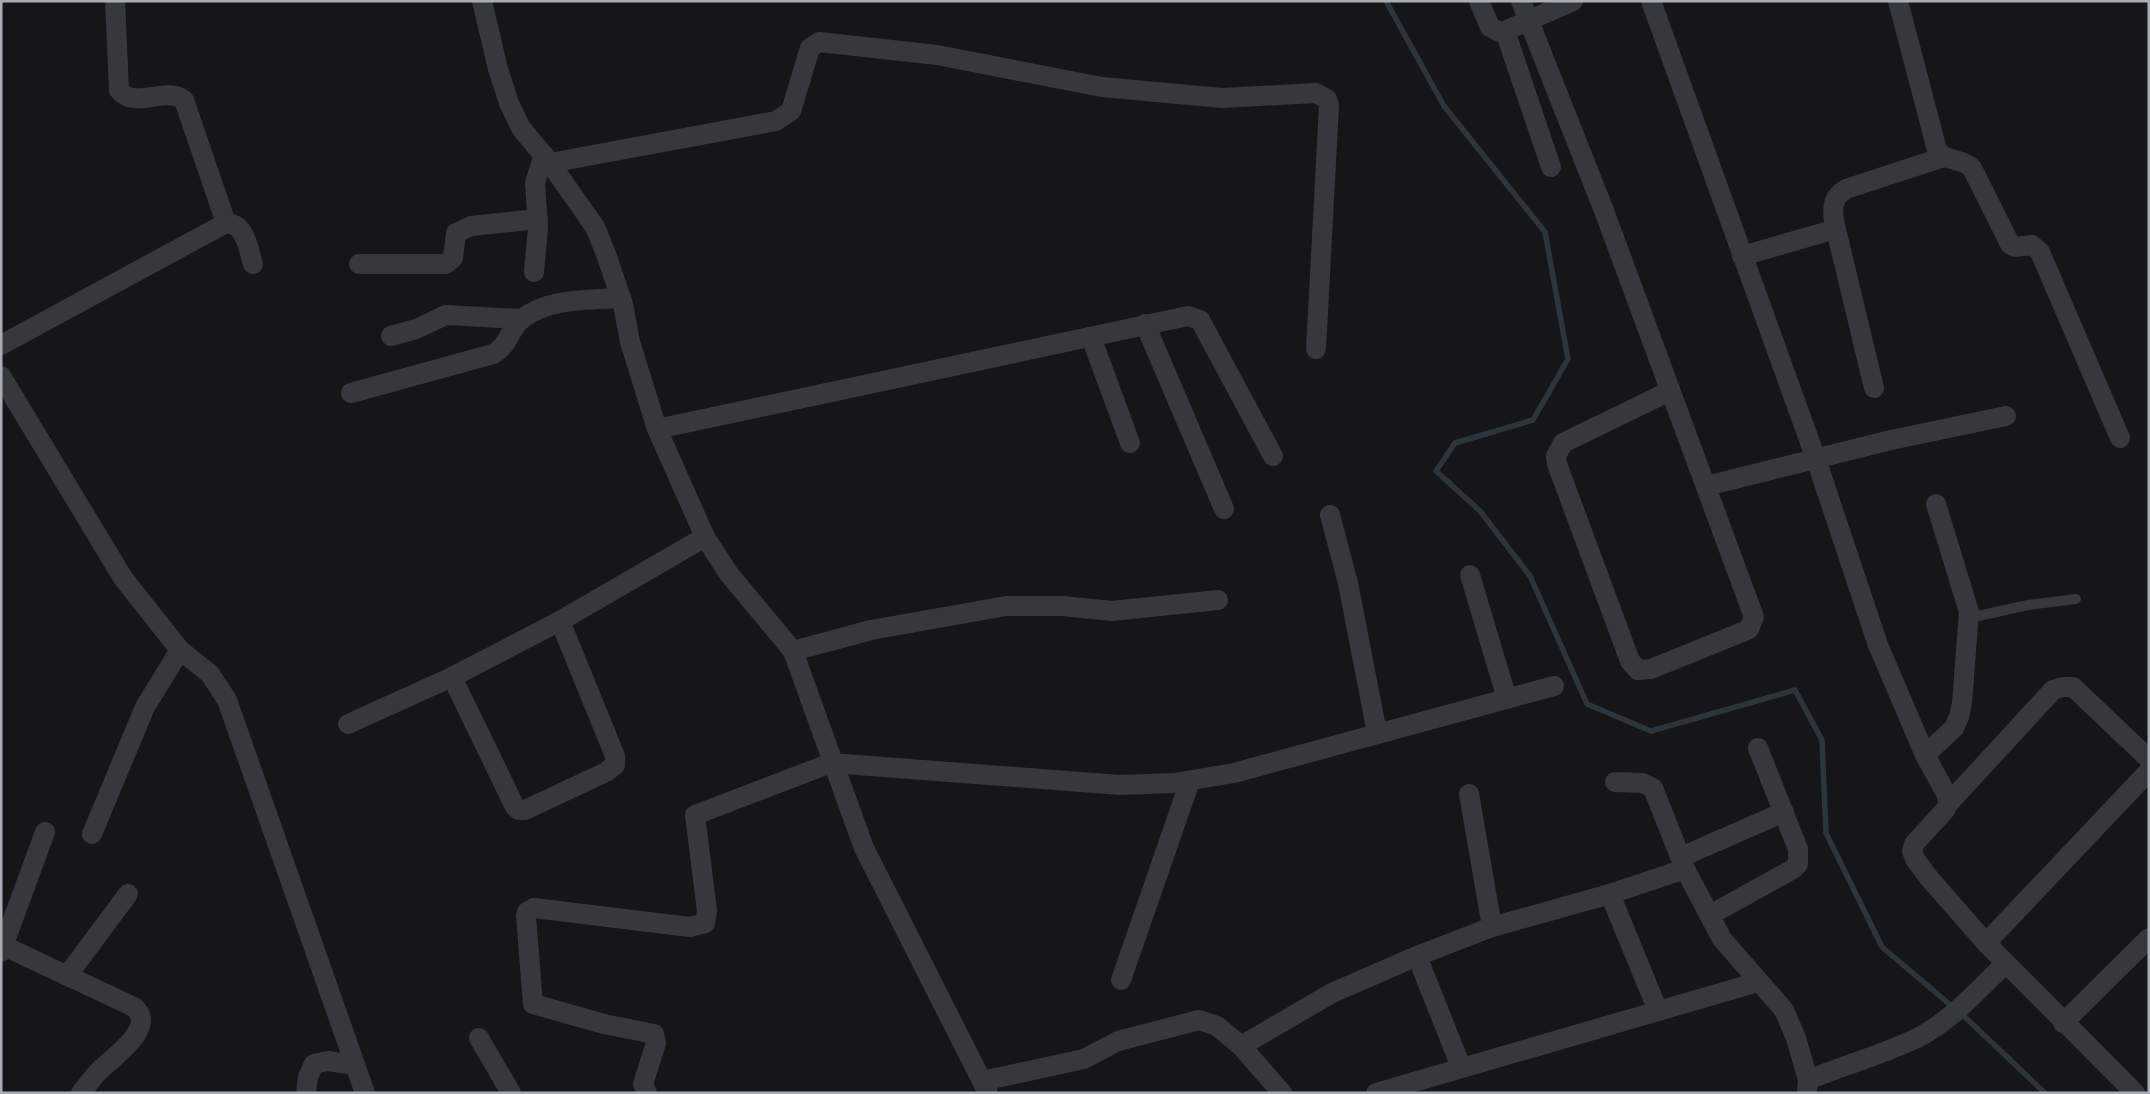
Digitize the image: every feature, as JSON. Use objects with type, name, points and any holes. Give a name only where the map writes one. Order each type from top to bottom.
[{"type":"street","points":[[115,1],[119,90],[122,94],[133,98],[174,96],[184,100],[226,223]]},
{"type":"street","points":[[482,1],[509,103],[521,128],[547,159],[595,227],[621,298],[630,342],[657,429],[705,537],[728,574],[792,651],[864,848],[985,1087],[1084,1059],[1118,1042],[1191,1021],[1207,1022],[1217,1026],[1241,1046],[1282,1093]]},
{"type":"street","points":[[1478,1],[1490,27],[1506,34]]},
{"type":"street","points":[[1521,1],[1603,208],[1752,608],[1752,624],[1749,629],[1651,669],[1638,670],[1630,661],[1557,464],[1556,456],[1564,443],[1670,391]]},
{"type":"street","points":[[1551,167],[1506,30],[1573,1]]},
{"type":"street","points":[[1651,1],[1816,459],[1878,645],[1925,755],[1946,790],[1948,804]]},
{"type":"street","points":[[1898,1],[1935,144],[1944,157]]},
{"type":"street","points":[[547,159],[776,121],[791,111],[810,48],[819,42],[937,55],[1102,87],[1222,98],[1316,93],[1327,99],[1329,106],[1316,350]]},
{"type":"street","points":[[1874,388],[1836,229],[1832,204],[1842,192],[1944,157],[1964,162],[1972,168],[2010,244],[2015,247],[2032,245],[2040,252],[2120,438]]},
{"type":"street","points":[[534,272],[538,219],[535,183],[547,159]]},
{"type":"street","points":[[358,264],[446,264],[454,258],[456,233],[461,229],[471,226],[538,219]]},
{"type":"street","points":[[1,345],[226,223],[233,223],[243,234],[253,264]]},
{"type":"street","points":[[1742,256],[1836,229]]},
{"type":"street","points":[[391,336],[416,329],[446,315],[520,319],[561,302],[621,298]]},
{"type":"street","points":[[657,429],[1182,316],[1200,320],[1273,456]]},
{"type":"street","points":[[351,393],[493,354],[505,346],[520,319]]},
{"type":"street","points":[[1145,324],[1224,508]]},
{"type":"street","points":[[1090,337],[1130,443]]},
{"type":"street","points":[[1,376],[123,578],[180,650],[210,674],[227,700],[365,1093]]},
{"type":"street","points":[[1706,486],[1891,440],[2006,416]]},
{"type":"street","points":[[1925,755],[1954,728],[1959,717],[1969,618],[1962,583],[1936,504]]},
{"type":"street","points":[[1330,515],[1348,583],[1376,733]]},
{"type":"street","points":[[348,724],[452,677],[560,620],[705,537]]},
{"type":"street","points":[[1470,575],[1507,699]]},
{"type":"street","points":[[792,651],[871,630],[1006,606],[1062,606],[1112,611],[1218,600]]},
{"type":"street","points":[[452,677],[515,807],[525,810],[606,772],[615,765],[615,756],[560,620]]},
{"type":"street","points":[[92,834],[145,707],[180,650]]},
{"type":"street","points":[[647,1093],[643,1084],[656,1043],[654,1034],[604,1024],[533,1004],[526,916],[527,912],[534,908],[690,927],[702,925],[705,923],[708,911],[695,815],[832,763],[1120,785],[1190,781],[1234,773],[1554,686]]},
{"type":"street","points":[[2135,1093],[2005,964],[1929,878],[1915,859],[1912,851],[1914,844],[1948,804],[2054,690],[2062,687],[2073,687],[2149,759]]},
{"type":"street","points":[[1710,915],[1793,869],[1798,864],[1798,849],[1758,748]]},
{"type":"street","points":[[1986,943],[2149,771]]},
{"type":"street","points":[[1121,980],[1190,781]]},
{"type":"street","points":[[1615,782],[1642,783],[1653,788],[1683,863],[1722,939],[1784,1010],[1790,1022],[1807,1086],[1915,1039],[1934,1028],[1976,993],[2005,964]]},
{"type":"street","points":[[1469,794],[1492,928]]},
{"type":"street","points":[[1241,1046],[1332,993],[1417,956],[1492,928],[1610,894],[1683,863],[1784,812]]},
{"type":"street","points":[[45,832],[2,949],[134,1007],[141,1016],[140,1027],[135,1036],[97,1073],[81,1093]]},
{"type":"street","points":[[67,976],[128,894]]},
{"type":"street","points":[[1610,894],[1658,1010]]},
{"type":"street","points":[[2063,1023],[2149,938]]},
{"type":"street","points":[[1417,956],[1461,1067]]},
{"type":"street","points":[[1376,1093],[1758,982]]},
{"type":"street","points":[[479,1038],[511,1093]]},
{"type":"street","points":[[306,1093],[308,1077],[314,1064],[328,1062],[355,1065]]},
{"type":"lane","points":[[1969,618],[2028,605],[2076,599]]},
{"type":"waterway","points":[[1386,1],[1444,106],[1545,232],[1568,359],[1533,420],[1455,443],[1436,471],[1480,511],[1530,576],[1587,704],[1651,731],[1795,690],[1822,740],[1826,833],[1882,947],[1967,1019],[2045,1093]]}]
